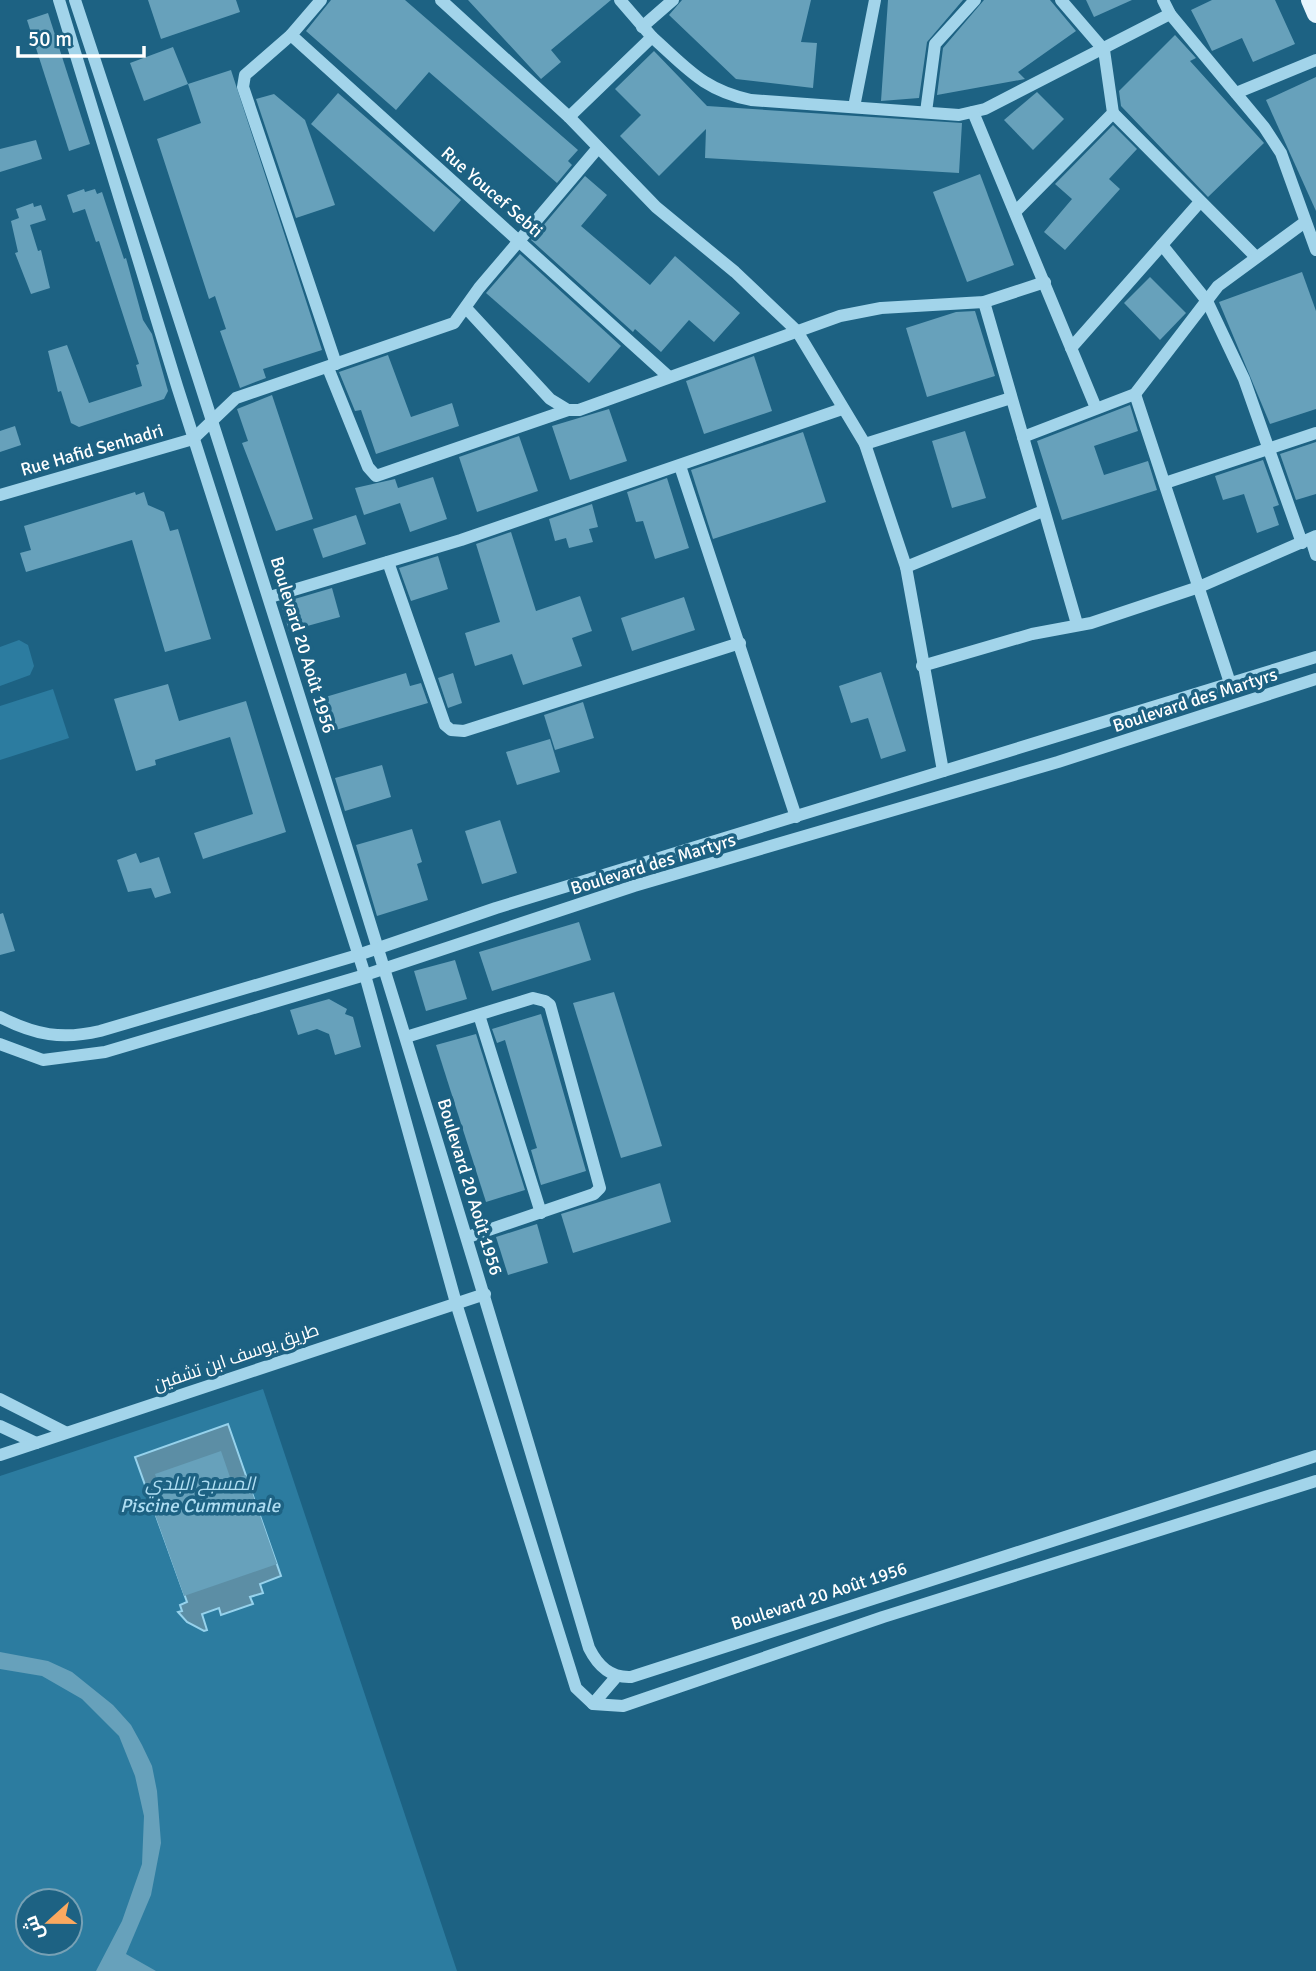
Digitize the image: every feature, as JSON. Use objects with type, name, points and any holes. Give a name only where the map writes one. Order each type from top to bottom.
[{"type":"main road","points":[[1310,0],[1316,14]]},
{"type":"street","points":[[59,0],[193,439],[365,975],[456,1303],[576,1688],[593,1704],[623,1706],[883,1617],[1316,1481]]},
{"type":"street","name":"Boulevard 20 Août 1956","points":[[75,0],[270,597],[468,1237],[589,1648],[596,1661],[617,1676],[631,1677],[1316,1456]]},
{"type":"street","points":[[321,0],[291,35],[245,75],[243,87],[332,366],[368,467],[376,477],[568,410]]},
{"type":"street","points":[[441,0],[569,117],[597,149],[656,207],[735,272],[797,331],[864,444],[905,567],[943,771]]},
{"type":"street","points":[[620,0],[647,32],[704,83],[723,94],[751,100],[959,115],[985,109],[1170,14]]},
{"type":"street","points":[[569,117],[673,0]]},
{"type":"street","points":[[854,107],[875,0]]},
{"type":"street","points":[[926,112],[935,44],[975,0]]},
{"type":"street","points":[[1061,0],[1104,50],[1113,113],[1199,203],[1256,257]]},
{"type":"street","points":[[1163,0],[1170,14],[1236,93],[1281,153],[1316,250]]},
{"type":"street","name":"Rue Youcef Sebti","points":[[291,35],[670,377]]},
{"type":"street","points":[[1236,93],[1316,60]]},
{"type":"street","points":[[973,111],[1096,408]]},
{"type":"street","points":[[1015,212],[1113,113]]},
{"type":"street","points":[[193,439],[236,398],[454,323],[520,239],[597,149]]},
{"type":"street","points":[[1071,348],[1199,203]]},
{"type":"street","points":[[1023,437],[1135,394],[1218,286],[1305,222]]},
{"type":"street","points":[[1162,245],[1207,300],[1244,379],[1316,555]]},
{"type":"street","points":[[466,308],[559,407],[579,410],[840,316],[881,309],[984,302],[1045,282]]},
{"type":"street","points":[[984,302],[1077,624]]},
{"type":"street","points":[[1135,394],[1230,683]]},
{"type":"street","points":[[864,444],[1011,398]]},
{"type":"street","points":[[270,597],[388,562],[680,466],[842,409]]},
{"type":"street","points":[[1165,483],[1316,433]]},
{"type":"street","name":"Rue Hafid Senhadri","points":[[0,495],[193,439]]},
{"type":"street","points":[[680,466],[796,817]]},
{"type":"street","points":[[905,567],[1043,512]]},
{"type":"street","points":[[922,666],[1077,624],[1091,623],[1199,587],[1310,539]]},
{"type":"street","points":[[388,562],[445,725],[451,730],[464,731],[740,643]]},
{"type":"street","name":"Boulevard des Martyrs","points":[[0,1017],[43,1035],[64,1037],[100,1031],[358,955],[496,908],[1316,657]]},
{"type":"street","name":"Boulevard des Martyrs","points":[[0,1044],[43,1060],[83,1057],[365,975],[634,886],[1058,762],[1316,679]]},
{"type":"street","points":[[406,1037],[533,999],[545,1001],[550,1005],[600,1188],[594,1194],[468,1237]]},
{"type":"street","points":[[479,1015],[541,1213]]},
{"type":"street","name":"طريق يوسف ابن تشفين","points":[[0,1455],[485,1294]]},
{"type":"street","points":[[0,1399],[65,1432]]},
{"type":"street","points":[[0,1426],[36,1443]]},
{"type":"street","points":[[593,1704],[617,1676]]},
{"type":"shaded area","points":[[19,640],[28,645],[34,666],[30,675],[0,686],[0,647]]},
{"type":"shaded area","points":[[53,689],[69,738],[0,760],[0,706]]},
{"type":"shaded area","points":[[263,1389],[457,1971],[0,1971],[0,1476]]},
{"type":"water","name":"المسبح البلدي Piscine Cummunale","points":[[228,1424],[281,1576],[260,1584],[263,1593],[250,1597],[253,1604],[221,1615],[219,1608],[202,1614],[207,1630],[204,1631],[187,1622],[178,1612],[182,1611],[180,1605],[187,1602],[135,1457]]},
{"type":"building","points":[[148,0],[236,0],[240,12],[161,39]]},
{"type":"building","points":[[331,0],[405,0],[578,150],[568,161],[572,165],[557,183],[429,72],[396,110],[306,31]]},
{"type":"building","points":[[468,0],[611,0],[551,50],[561,62],[541,79]]},
{"type":"building","points":[[682,0],[811,0],[801,42],[817,43],[813,88],[736,79],[669,15]]},
{"type":"building","points":[[888,0],[963,0],[927,42],[919,98],[881,101]]},
{"type":"building","points":[[984,0],[1050,0],[1076,31],[1018,72],[1025,79],[937,95],[943,48]]},
{"type":"building","points":[[1086,0],[1132,0],[1094,17]]},
{"type":"building","points":[[1212,0],[1275,0],[1295,44],[1253,62],[1242,38],[1212,51],[1191,10]]},
{"type":"building","points":[[48,13],[90,144],[69,151],[27,20]]},
{"type":"building","points":[[1175,35],[1196,58],[1190,61],[1264,143],[1208,197],[1121,106],[1119,91]]},
{"type":"building","points":[[173,47],[188,84],[144,101],[130,63]]},
{"type":"building","points":[[654,51],[707,106],[962,123],[959,173],[705,158],[706,129],[659,176],[620,136],[641,115],[615,89]]},
{"type":"building","points":[[231,70],[322,350],[263,369],[266,378],[240,388],[220,331],[226,329],[215,296],[209,299],[157,139],[201,123],[188,84]]},
{"type":"building","points":[[1316,77],[1316,211],[1266,100]]},
{"type":"building","points":[[1037,92],[1064,119],[1033,150],[1004,120]]},
{"type":"building","points":[[338,93],[461,200],[434,232],[311,124]]},
{"type":"building","points":[[274,94],[305,120],[335,205],[296,218],[256,99]]},
{"type":"building","points":[[1113,125],[1137,149],[1109,179],[1120,189],[1065,250],[1044,232],[1072,199],[1055,184]]},
{"type":"building","points":[[36,140],[42,159],[0,172],[0,149]]},
{"type":"building","points":[[980,174],[1014,265],[967,282],[933,192]]},
{"type":"building","points":[[585,176],[607,195],[581,226],[650,285],[675,256],[740,313],[714,342],[689,320],[661,352],[635,329],[633,332],[531,240]]},
{"type":"building","points":[[84,189],[85,192],[95,189],[97,194],[102,192],[124,259],[126,258],[143,320],[152,334],[168,391],[164,399],[79,427],[71,423],[61,391],[58,392],[48,351],[67,345],[89,403],[142,386],[136,365],[139,364],[99,241],[96,242],[85,209],[73,213],[67,195]]},
{"type":"building","points":[[33,203],[34,207],[41,205],[46,220],[30,225],[38,251],[41,250],[50,288],[31,294],[15,253],[18,252],[11,221],[19,218],[16,209]]},
{"type":"building","points":[[520,254],[621,346],[589,383],[486,293]]},
{"type":"building","points":[[1302,272],[1316,311],[1316,409],[1270,424],[1219,302]]},
{"type":"building","points":[[1150,277],[1186,313],[1160,340],[1124,303]]},
{"type":"building","points":[[975,311],[995,376],[927,397],[906,328],[956,312]]},
{"type":"building","points":[[388,355],[411,417],[452,403],[459,426],[376,454],[361,410],[355,411],[339,372]]},
{"type":"building","points":[[754,356],[772,411],[704,434],[686,381]]},
{"type":"building","points":[[272,395],[313,519],[276,531],[242,443],[248,441],[237,409]]},
{"type":"building","points":[[1130,405],[1138,431],[1094,446],[1104,475],[1148,461],[1157,490],[1062,520],[1037,441]]},
{"type":"building","points":[[609,409],[627,461],[570,480],[552,426]]},
{"type":"building","points":[[15,426],[21,445],[0,452],[0,431]]},
{"type":"building","points":[[965,431],[986,498],[952,508],[932,441]]},
{"type":"building","points":[[803,432],[826,502],[713,539],[691,470]]},
{"type":"building","points":[[519,436],[538,491],[477,512],[459,457]]},
{"type":"building","points":[[1316,442],[1316,494],[1296,500],[1280,454]]},
{"type":"building","points":[[1263,460],[1279,505],[1273,507],[1279,525],[1257,533],[1244,494],[1223,500],[1215,476]]},
{"type":"building","points":[[433,477],[447,519],[410,532],[400,503],[364,515],[355,488],[395,479],[398,488]]},
{"type":"building","points":[[667,478],[689,548],[655,559],[643,521],[636,522],[627,492]]},
{"type":"building","points":[[135,492],[136,495],[144,492],[148,505],[164,512],[170,531],[178,529],[211,639],[165,652],[132,540],[26,572],[20,553],[31,550],[24,526]]},
{"type":"building","points":[[592,504],[598,527],[589,529],[593,542],[569,548],[566,538],[555,541],[549,519]]},
{"type":"building","points":[[356,515],[366,544],[323,558],[313,529]]},
{"type":"building","points":[[511,532],[536,611],[580,596],[592,631],[572,638],[582,666],[523,685],[512,654],[475,666],[465,633],[500,622],[476,544]]},
{"type":"building","points":[[438,556],[448,589],[411,601],[399,568]]},
{"type":"building","points":[[332,588],[340,617],[289,631],[281,603]]},
{"type":"building","points":[[684,597],[695,630],[632,651],[621,618]]},
{"type":"building","points":[[881,672],[906,751],[881,759],[868,718],[851,723],[839,686]]},
{"type":"building","points":[[406,673],[410,686],[421,683],[428,703],[322,734],[312,701]]},
{"type":"building","points":[[453,673],[462,703],[448,708],[438,678]]},
{"type":"building","points":[[168,684],[179,721],[246,701],[286,832],[203,859],[194,833],[253,814],[230,737],[155,760],[156,765],[136,771],[114,699]]},
{"type":"building","points":[[583,702],[594,738],[555,750],[544,715]]},
{"type":"building","points":[[550,739],[560,772],[517,785],[506,752]]},
{"type":"building","points":[[382,765],[391,797],[345,811],[335,778]]},
{"type":"building","points":[[500,820],[517,873],[482,884],[465,831]]},
{"type":"building","points":[[412,829],[422,862],[417,864],[428,900],[377,916],[356,845]]},
{"type":"building","points":[[136,853],[140,863],[159,857],[171,893],[155,898],[151,888],[128,892],[117,860]]},
{"type":"building","points":[[3,913],[15,951],[0,955],[0,914]]},
{"type":"building","points":[[579,922],[591,960],[492,991],[479,952]]},
{"type":"building","points":[[455,960],[467,999],[426,1011],[414,971]]},
{"type":"building","points":[[614,992],[662,1146],[621,1158],[573,1003]]},
{"type":"building","points":[[329,999],[347,1009],[345,1014],[353,1017],[361,1047],[335,1055],[329,1034],[317,1029],[298,1035],[290,1010]]},
{"type":"building","points":[[541,1014],[586,1171],[541,1185],[531,1150],[537,1148],[505,1040],[497,1043],[492,1029]]},
{"type":"building","points":[[476,1034],[525,1190],[486,1202],[436,1045]]},
{"type":"building","points":[[660,1183],[671,1222],[573,1253],[561,1214]]},
{"type":"building","points":[[537,1224],[548,1263],[508,1275],[496,1237]]},
{"type":"building","name":"المسبح البلدي Piscine Cummunale","points":[[221,1451],[231,1480],[246,1475],[277,1564],[184,1596],[153,1509],[165,1504],[155,1474]]},
{"type":"building","points":[[0,1652],[48,1661],[72,1672],[113,1705],[131,1725],[142,1745],[152,1766],[157,1791],[161,1843],[151,1895],[126,1954],[156,1971],[96,1971],[122,1921],[142,1864],[144,1816],[135,1776],[119,1736],[82,1699],[42,1676],[0,1669]]}]
